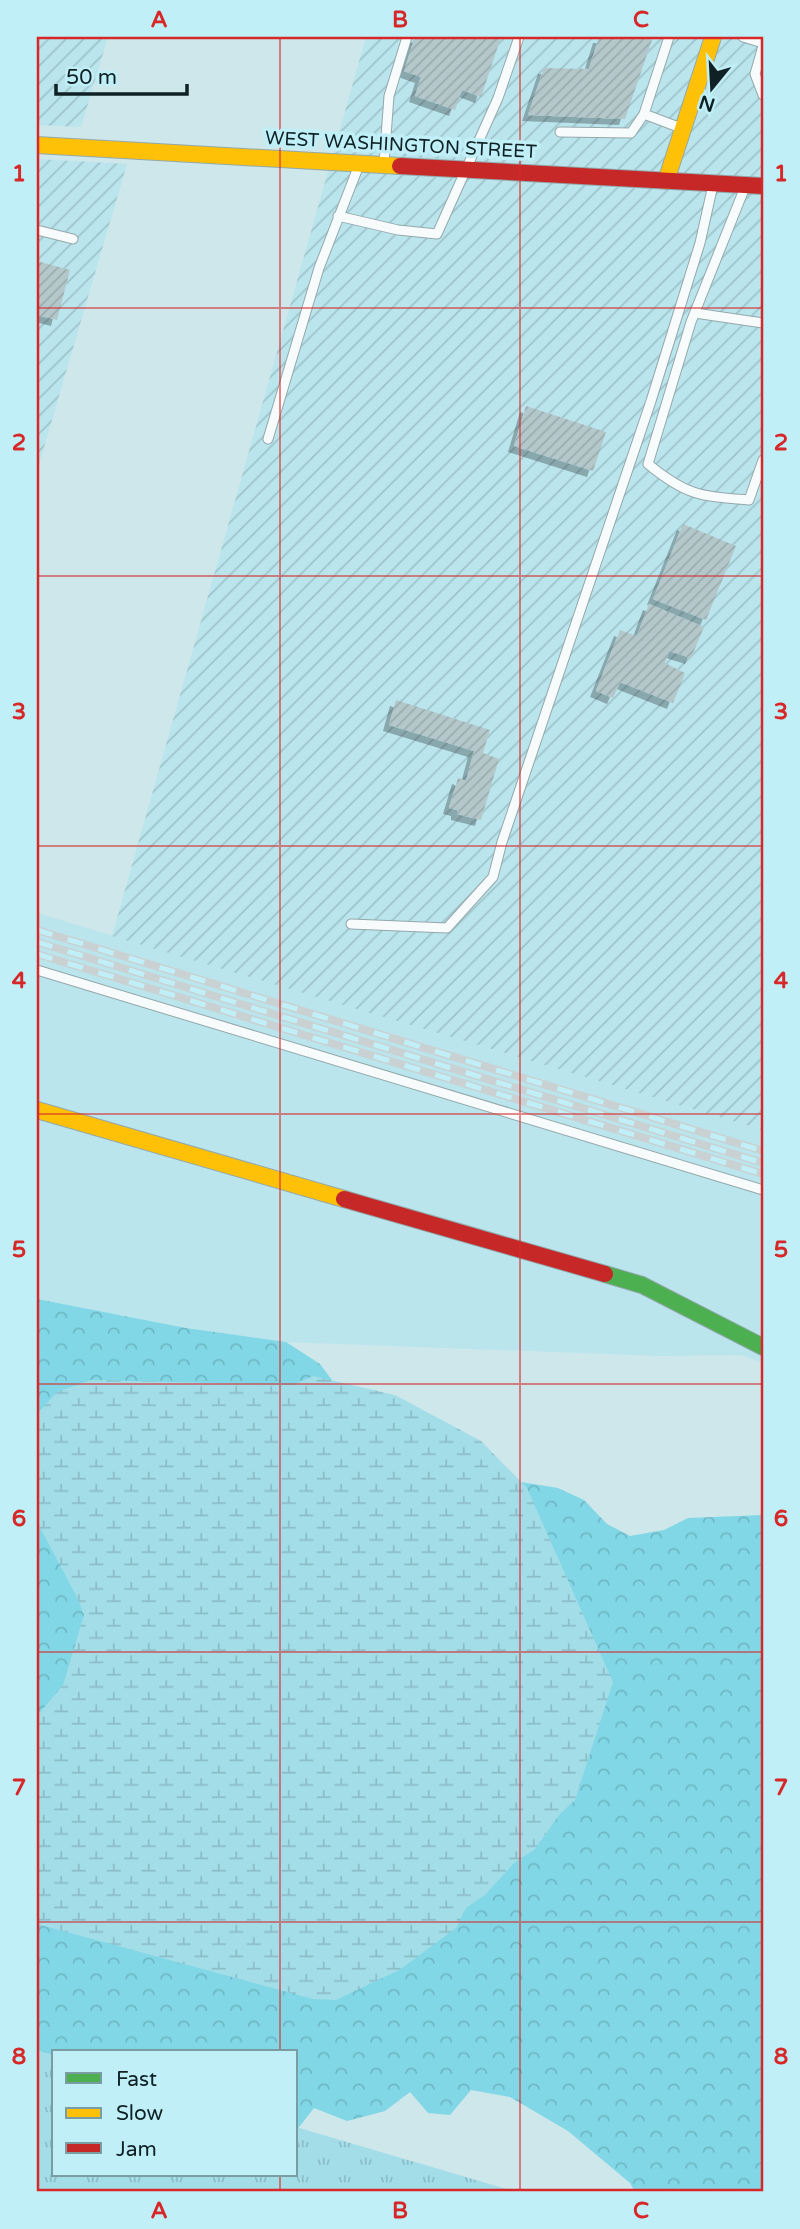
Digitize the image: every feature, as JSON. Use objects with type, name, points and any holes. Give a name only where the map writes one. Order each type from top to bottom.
[{"type":"street","points":[[666,181],[713,37]]},
{"type":"street","name":"WEST WASHINGTON STREET","points":[[37,145],[763,186]]},
{"type":"street","points":[[37,1110],[642,1285],[763,1347]]},
{"type":"lane","points":[[383,165],[389,96],[407,37]]},
{"type":"lane","points":[[338,216],[398,230],[438,234],[498,98],[519,37]]},
{"type":"lane","points":[[560,132],[631,133],[645,114],[669,37]]},
{"type":"lane","points":[[743,37],[763,44],[755,74],[763,95]]},
{"type":"lane","points":[[645,114],[683,129]]},
{"type":"lane","points":[[268,439],[294,345],[338,216],[360,163]]},
{"type":"lane","points":[[351,924],[447,928],[493,877],[502,842],[651,401],[700,243],[713,183]]},
{"type":"lane","points":[[745,185],[695,313],[648,464],[674,484],[699,496],[749,500],[763,460]]},
{"type":"lane","points":[[37,230],[73,239]]},
{"type":"lane","points":[[695,313],[763,323]]},
{"type":"lane","points":[[37,970],[763,1190]]},
{"type":"shaded area","points":[[37,37],[108,37],[81,127],[37,125]]},
{"type":"shaded area","points":[[366,37],[763,37],[763,1130],[112,936]]},
{"type":"shaded area","points":[[37,159],[127,164],[37,471]]},
{"type":"shaded area","points":[[37,913],[763,1130],[763,1363],[742,1355],[660,1356],[286,1342],[186,1328],[37,1299]]},
{"type":"green space","points":[[37,1299],[186,1328],[286,1342],[320,1364],[349,1403],[495,1478],[558,1488],[584,1500],[607,1524],[630,1536],[664,1530],[688,1518],[763,1515],[763,2192],[635,2192],[630,2183],[568,2131],[510,2097],[471,2090],[450,2115],[428,2113],[410,2092],[385,2111],[347,2121],[314,2108],[298,2128],[298,2050],[52,2050],[52,2149],[37,2140]]},
{"type":"green space","points":[[313,1376],[395,1395],[481,1441],[527,1488],[613,1682],[575,1800],[560,1814],[534,1850],[515,1862],[485,1895],[466,1908],[456,1928],[401,1969],[336,2000],[313,1999],[37,1924],[37,1716],[63,1685],[84,1615],[37,1522],[37,1414],[57,1392],[91,1380],[293,1385]]},
{"type":"green space","points":[[37,2050],[52,2054],[52,2176],[298,2176],[298,2128],[517,2192],[37,2192]]},
{"type":"building","points":[[415,37],[501,37],[481,97],[462,90],[455,110],[415,96],[421,77],[404,71]]},
{"type":"building","points":[[599,37],[653,37],[625,119],[528,115],[544,68],[589,69]]},
{"type":"building","points":[[37,261],[70,270],[57,320],[37,315]]},
{"type":"building","points":[[526,406],[606,432],[593,471],[514,446]]},
{"type":"building","points":[[683,524],[736,546],[706,620],[653,599]]},
{"type":"building","points":[[649,604],[704,627],[691,658],[669,651],[665,663],[685,673],[673,703],[620,682],[613,698],[596,691],[620,630],[637,636]]},
{"type":"building","points":[[396,700],[490,730],[483,753],[499,759],[481,820],[457,814],[457,810],[449,808],[458,778],[466,781],[474,751],[389,725]]},
{"type":"railway","points":[[37,930],[763,1151]]},
{"type":"railway","points":[[37,942],[763,1163]]},
{"type":"railway","points":[[37,954],[763,1174]]},
{"type":"traffic: fast","points":[[605,1274],[642,1285],[763,1347]]},
{"type":"traffic: slow","points":[[666,181],[713,37]]},
{"type":"traffic: slow","points":[[37,145],[400,166]]},
{"type":"traffic: slow","points":[[37,1110],[344,1199]]},
{"type":"traffic: jam","points":[[400,166],[763,186]]},
{"type":"traffic: jam","points":[[344,1199],[605,1274]]}]
